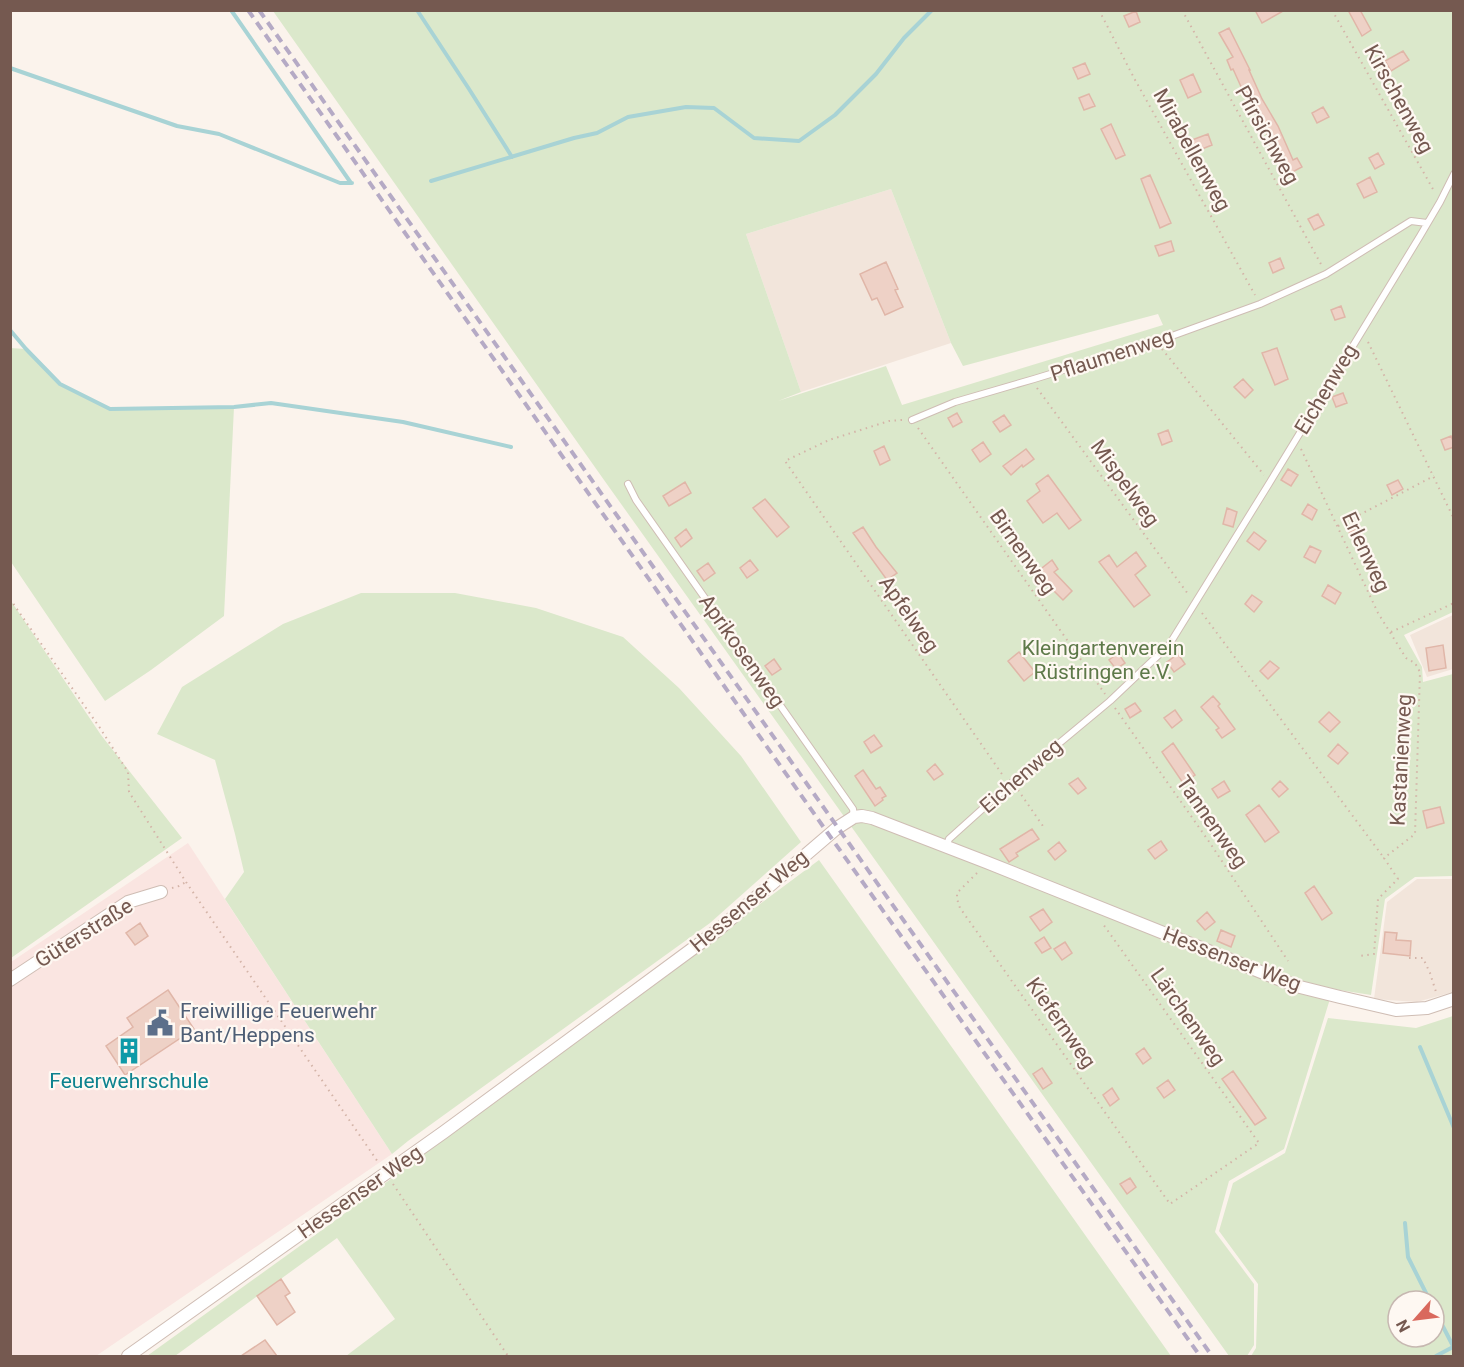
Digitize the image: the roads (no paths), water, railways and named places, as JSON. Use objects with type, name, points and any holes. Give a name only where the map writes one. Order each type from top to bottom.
[{"type":"street","name":"Hessenser Weg","points":[[128,1356],[386,1173],[718,930],[829,835],[854,817],[872,818],[1296,986],[1395,1010],[1427,1008],[1454,999]]},
{"type":"street","name":"Güterstraße","points":[[10,980],[128,902],[161,892]]},
{"type":"lane","name":"Eichenweg","points":[[946,847],[949,839],[1110,701],[1169,645],[1440,202],[1454,174]]},
{"type":"lane","name":"Pflaumenweg","points":[[912,420],[955,402],[1158,341],[1260,304],[1326,274],[1411,221],[1426,224]]},
{"type":"lane","name":"Aprikosenweg","points":[[628,484],[643,509],[852,809],[854,817]]},
{"type":"waterway","points":[[231,10],[351,183]]},
{"type":"waterway","points":[[417,10],[512,157]]},
{"type":"waterway","points":[[431,181],[597,133],[628,117],[686,107],[714,108],[754,138],[799,141],[835,115],[876,74],[904,38],[932,10]]},
{"type":"waterway","points":[[10,68],[177,126],[219,134],[340,183],[352,183]]},
{"type":"waterway","points":[[10,330],[60,384],[110,409],[234,407],[271,403],[403,422],[511,447]]},
{"type":"waterway","points":[[1420,1047],[1454,1128]]},
{"type":"waterway","points":[[1405,1223],[1408,1257],[1424,1289]]},
{"type":"waterway","points":[[1446,1332],[1454,1348]]},
{"type":"waterway","points":[[1436,1356],[1453,1347]]},
{"type":"railway","points":[[248,10],[827,832],[1200,1356]]},
{"type":"railway","points":[[259,10],[1212,1356]]},
{"type":"place","name":"Freiwillige Feuerwehr Bant/Heppens","points":[[160,1023]]},
{"type":"place","name":"Feuerwehrschule","points":[[129,1051]]},
{"type":"park label","name":"Kleingartenverein Rüstringen e.V.","points":[[1103,660]]}]
